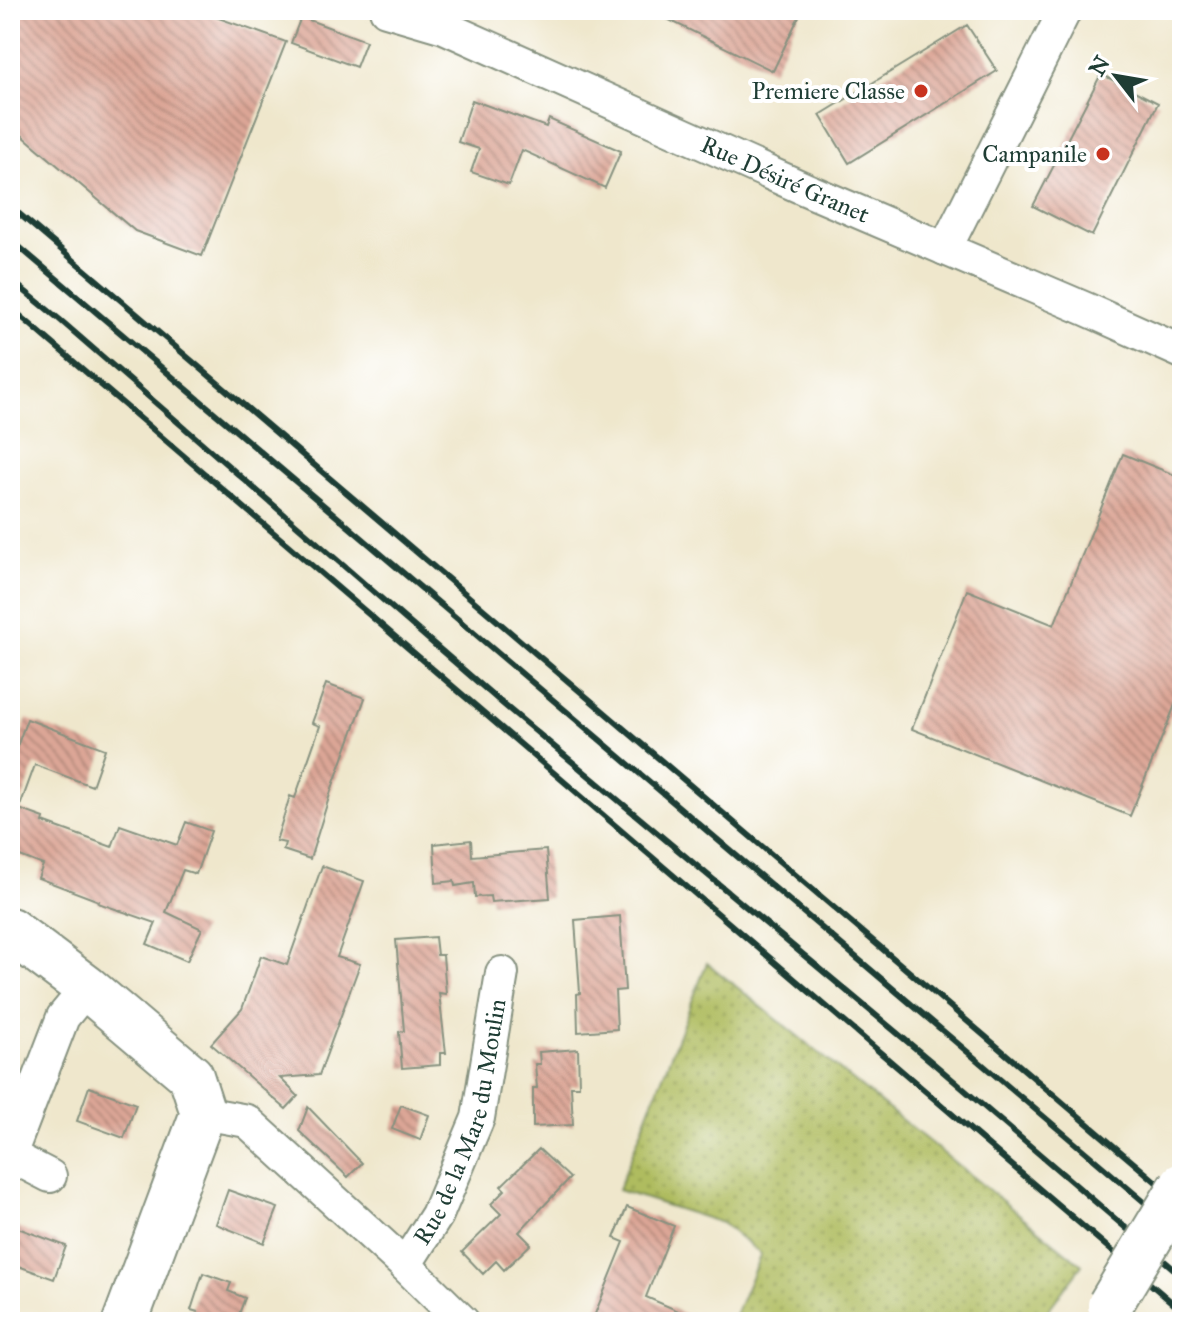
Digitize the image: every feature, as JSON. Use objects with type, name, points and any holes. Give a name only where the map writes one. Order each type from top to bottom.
[{"type":"street","name":"Rue Désiré Granet","points":[[386,10],[447,19],[790,183],[1182,352]]},
{"type":"street","points":[[945,249],[1065,10]]},
{"type":"street","points":[[10,930],[87,988],[191,1076],[203,1113],[125,1322]]},
{"type":"street","name":"Rue de la Mare du Moulin","points":[[405,1265],[437,1215],[478,1118],[502,973]]},
{"type":"street","points":[[50,1176],[15,1158],[13,1147],[63,1017],[87,988]]},
{"type":"street","points":[[203,1113],[247,1121],[463,1322]]},
{"type":"street","points":[[1110,1305],[1182,1185]]},
{"type":"green space","points":[[707,963],[1082,1265],[1039,1322],[732,1322],[761,1254],[722,1223],[618,1190]]},
{"type":"building","points":[[10,10],[196,10],[286,42],[202,256],[135,231],[10,125]]},
{"type":"building","points":[[649,10],[802,10],[773,71]]},
{"type":"building","points":[[301,17],[366,41],[356,67],[291,43]]},
{"type":"building","points":[[967,25],[997,71],[849,163],[820,115]]},
{"type":"building","points":[[1101,74],[1158,103],[1092,236],[1033,206]]},
{"type":"building","points":[[472,100],[546,127],[549,119],[621,151],[605,188],[522,150],[509,185],[471,172],[479,149],[458,142]]},
{"type":"building","points":[[1123,454],[1182,478],[1182,688],[1130,816],[912,729],[967,590],[1054,625]]},
{"type":"building","points":[[326,684],[365,698],[310,859],[283,850],[285,843],[276,841],[290,796],[295,798],[320,726],[312,723]]},
{"type":"building","points":[[27,719],[105,749],[92,786],[35,765],[19,809],[44,818],[43,822],[112,847],[120,825],[177,845],[186,822],[211,831],[196,874],[183,870],[166,912],[202,929],[187,961],[147,944],[156,923],[38,878],[43,865],[10,852],[10,766]]},
{"type":"building","points":[[471,840],[472,856],[546,850],[550,898],[491,902],[490,896],[475,897],[474,883],[455,886],[454,881],[436,883],[434,844]]},
{"type":"building","points":[[322,866],[364,881],[337,957],[360,964],[319,1075],[280,1078],[298,1096],[286,1109],[211,1044],[242,1009],[261,956],[287,965]]},
{"type":"building","points":[[620,916],[625,990],[615,991],[617,1029],[578,1032],[577,994],[580,993],[575,920]]},
{"type":"building","points":[[435,937],[437,955],[443,955],[446,994],[439,993],[446,1053],[440,1053],[440,1065],[402,1068],[399,1032],[404,1031],[396,940]]},
{"type":"building","points":[[578,1049],[579,1086],[571,1086],[573,1125],[533,1127],[533,1088],[537,1088],[535,1064],[540,1064],[539,1052]]},
{"type":"building","points":[[89,1087],[136,1104],[124,1138],[77,1121]]},
{"type":"building","points":[[401,1105],[429,1115],[420,1140],[392,1129]]},
{"type":"building","points":[[308,1107],[362,1163],[348,1177],[299,1131]]},
{"type":"building","points":[[539,1149],[570,1178],[519,1232],[531,1244],[504,1270],[496,1261],[483,1274],[462,1252],[501,1214],[491,1204],[505,1190],[501,1186]]},
{"type":"building","points":[[228,1190],[278,1208],[264,1243],[216,1224]]},
{"type":"building","points":[[627,1207],[674,1226],[646,1297],[704,1322],[615,1322],[595,1314],[624,1242],[614,1238]]},
{"type":"building","points":[[10,1225],[66,1246],[54,1279],[10,1263]]},
{"type":"building","points":[[203,1273],[231,1283],[228,1291],[245,1298],[236,1322],[194,1322],[198,1312],[191,1310]]},
{"type":"railway","points":[[10,206],[1182,1204]]},
{"type":"railway","points":[[10,239],[1182,1234]]},
{"type":"railway","points":[[10,279],[503,704],[933,1063],[1182,1276]]},
{"type":"railway","points":[[10,307],[1182,1311]]},
{"type":"place","name":"Premiere Classe","points":[[921,91]]},
{"type":"place","name":"Campanile","points":[[1103,154]]}]
